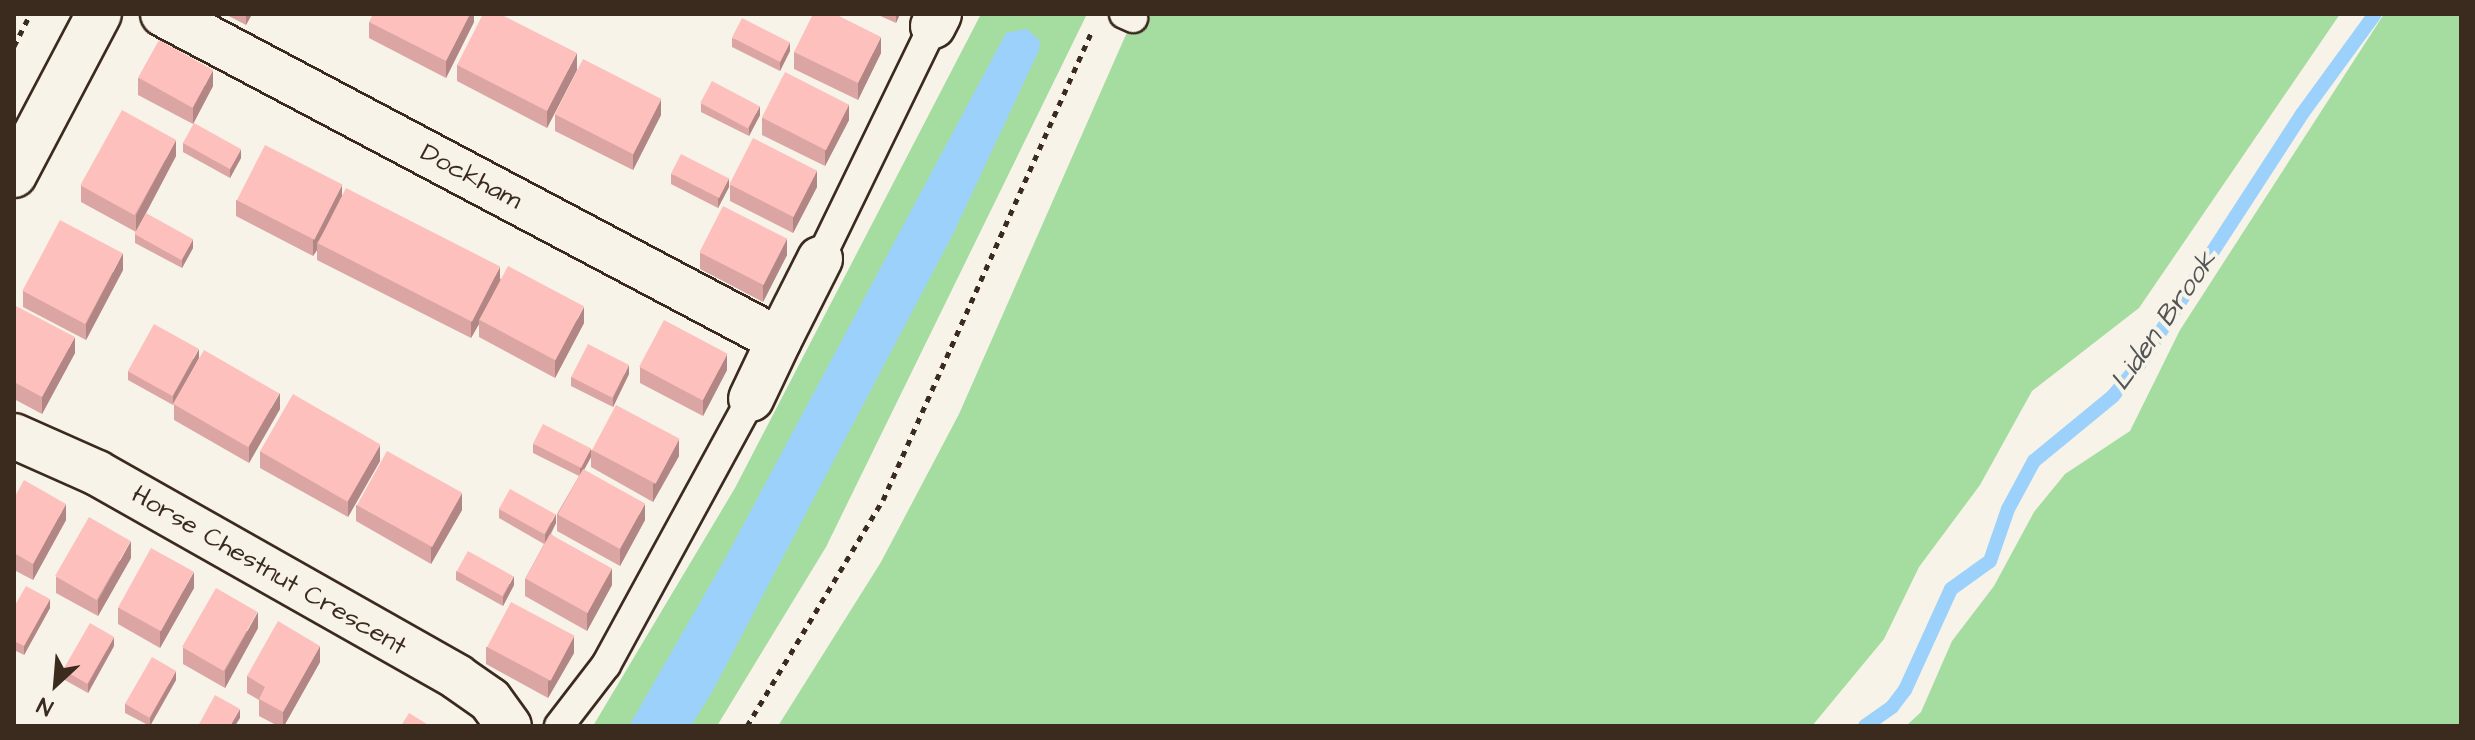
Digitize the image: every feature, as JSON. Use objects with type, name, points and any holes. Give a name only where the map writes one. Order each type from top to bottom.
[{"type":"street","points":[[14,175],[99,14]]},
{"type":"street","name":"Dockham","points":[[163,14],[779,340]]},
{"type":"street","points":[[751,399],[820,259]]},
{"type":"street","name":"Horse Chestnut Crescent","points":[[14,436],[97,473],[457,677],[490,700],[509,726]]},
{"type":"lane","points":[[820,259],[936,20]]},
{"type":"lane","points":[[559,726],[606,665],[751,399]]},
{"type":"path","points":[[14,46],[30,14]]},
{"type":"path","points":[[747,726],[883,500],[1093,27]]},
{"type":"green space","points":[[981,14],[1086,16],[826,547],[717,726],[593,726],[735,488]]},
{"type":"green space","points":[[1135,14],[2340,14],[2139,308],[2032,391],[1980,485],[1919,567],[1884,639],[1812,726],[778,726],[881,562],[959,414]]},
{"type":"green space","points":[[2384,14],[2461,14],[2461,726],[1906,726],[1921,712],[1952,641],[1994,586],[2034,512],[2065,474],[2130,431],[2180,330]]},
{"type":"water","points":[[1027,29],[1040,41],[1039,50],[953,234],[712,692],[691,726],[629,726],[725,559],[1006,33]]},
{"type":"building","points":[[373,14],[470,14],[446,61],[369,22]]},
{"type":"building","points":[[483,14],[500,14],[577,53],[547,111],[457,65]]},
{"type":"building","points":[[813,14],[835,14],[881,37],[858,83],[794,52]]},
{"type":"building","points":[[742,18],[790,43],[780,62],[732,38]]},
{"type":"building","points":[[159,40],[213,70],[192,108],[138,78]]},
{"type":"building","points":[[583,59],[661,99],[633,154],[555,114]]},
{"type":"building","points":[[785,72],[849,105],[826,150],[762,117]]},
{"type":"building","points":[[712,81],[760,106],[748,128],[700,103]]},
{"type":"building","points":[[122,110],[176,140],[135,215],[80,185]]},
{"type":"building","points":[[194,123],[241,149],[230,169],[183,143]]},
{"type":"building","points":[[753,138],[817,171],[794,217],[729,184]]},
{"type":"building","points":[[265,145],[343,184],[314,240],[237,200]]},
{"type":"building","points":[[681,154],[729,179],[719,198],[671,174]]},
{"type":"building","points":[[346,188],[500,267],[472,322],[318,243]]},
{"type":"building","points":[[723,206],[787,239],[764,285],[699,252]]},
{"type":"building","points":[[146,213],[193,239],[182,260],[134,234]]},
{"type":"building","points":[[60,220],[123,253],[85,324],[22,291]]},
{"type":"building","points":[[508,266],[584,306],[555,360],[479,320]]},
{"type":"building","points":[[14,305],[75,337],[42,397],[14,382]]},
{"type":"building","points":[[664,320],[728,354],[703,401],[639,367]]},
{"type":"building","points":[[154,324],[199,349],[172,396],[128,371]]},
{"type":"building","points":[[588,344],[629,365],[612,398],[571,377]]},
{"type":"building","points":[[204,350],[279,393],[248,447],[173,404]]},
{"type":"building","points":[[293,394],[380,444],[347,502],[260,451]]},
{"type":"building","points":[[616,405],[680,439],[656,484],[592,450]]},
{"type":"building","points":[[543,424],[591,449],[581,468],[533,444]]},
{"type":"building","points":[[387,451],[462,493],[432,547],[357,505]]},
{"type":"building","points":[[583,469],[645,503],[620,549],[558,514]]},
{"type":"building","points":[[24,480],[66,504],[33,564],[14,553],[14,498]]},
{"type":"building","points":[[510,489],[555,514],[544,534],[499,509]]},
{"type":"building","points":[[89,517],[131,541],[97,600],[55,576]]},
{"type":"building","points":[[550,534],[612,568],[587,613],[525,579]]},
{"type":"building","points":[[151,548],[194,572],[161,631],[118,607]]},
{"type":"building","points":[[468,551],[513,576],[502,596],[457,571]]},
{"type":"building","points":[[26,586],[50,599],[24,646],[14,641],[14,607]]},
{"type":"building","points":[[216,588],[258,612],[224,671],[182,647]]},
{"type":"building","points":[[511,602],[575,636],[551,681],[487,647]]},
{"type":"building","points":[[278,621],[320,646],[283,712],[259,699],[265,687],[247,676]]},
{"type":"building","points":[[90,623],[114,637],[87,684],[63,670]]},
{"type":"building","points":[[152,657],[176,671],[149,718],[125,704]]},
{"type":"building","points":[[215,695],[240,709],[230,726],[198,726]]},
{"type":"building","points":[[409,713],[430,726],[401,726]]},
{"type":"waterway","name":"Liden Brook","points":[[1865,726],[1892,707],[1905,690],[1951,589],[1990,561],[2008,509],[2034,461],[2113,396],[2139,365],[2302,114],[2375,14]]}]
